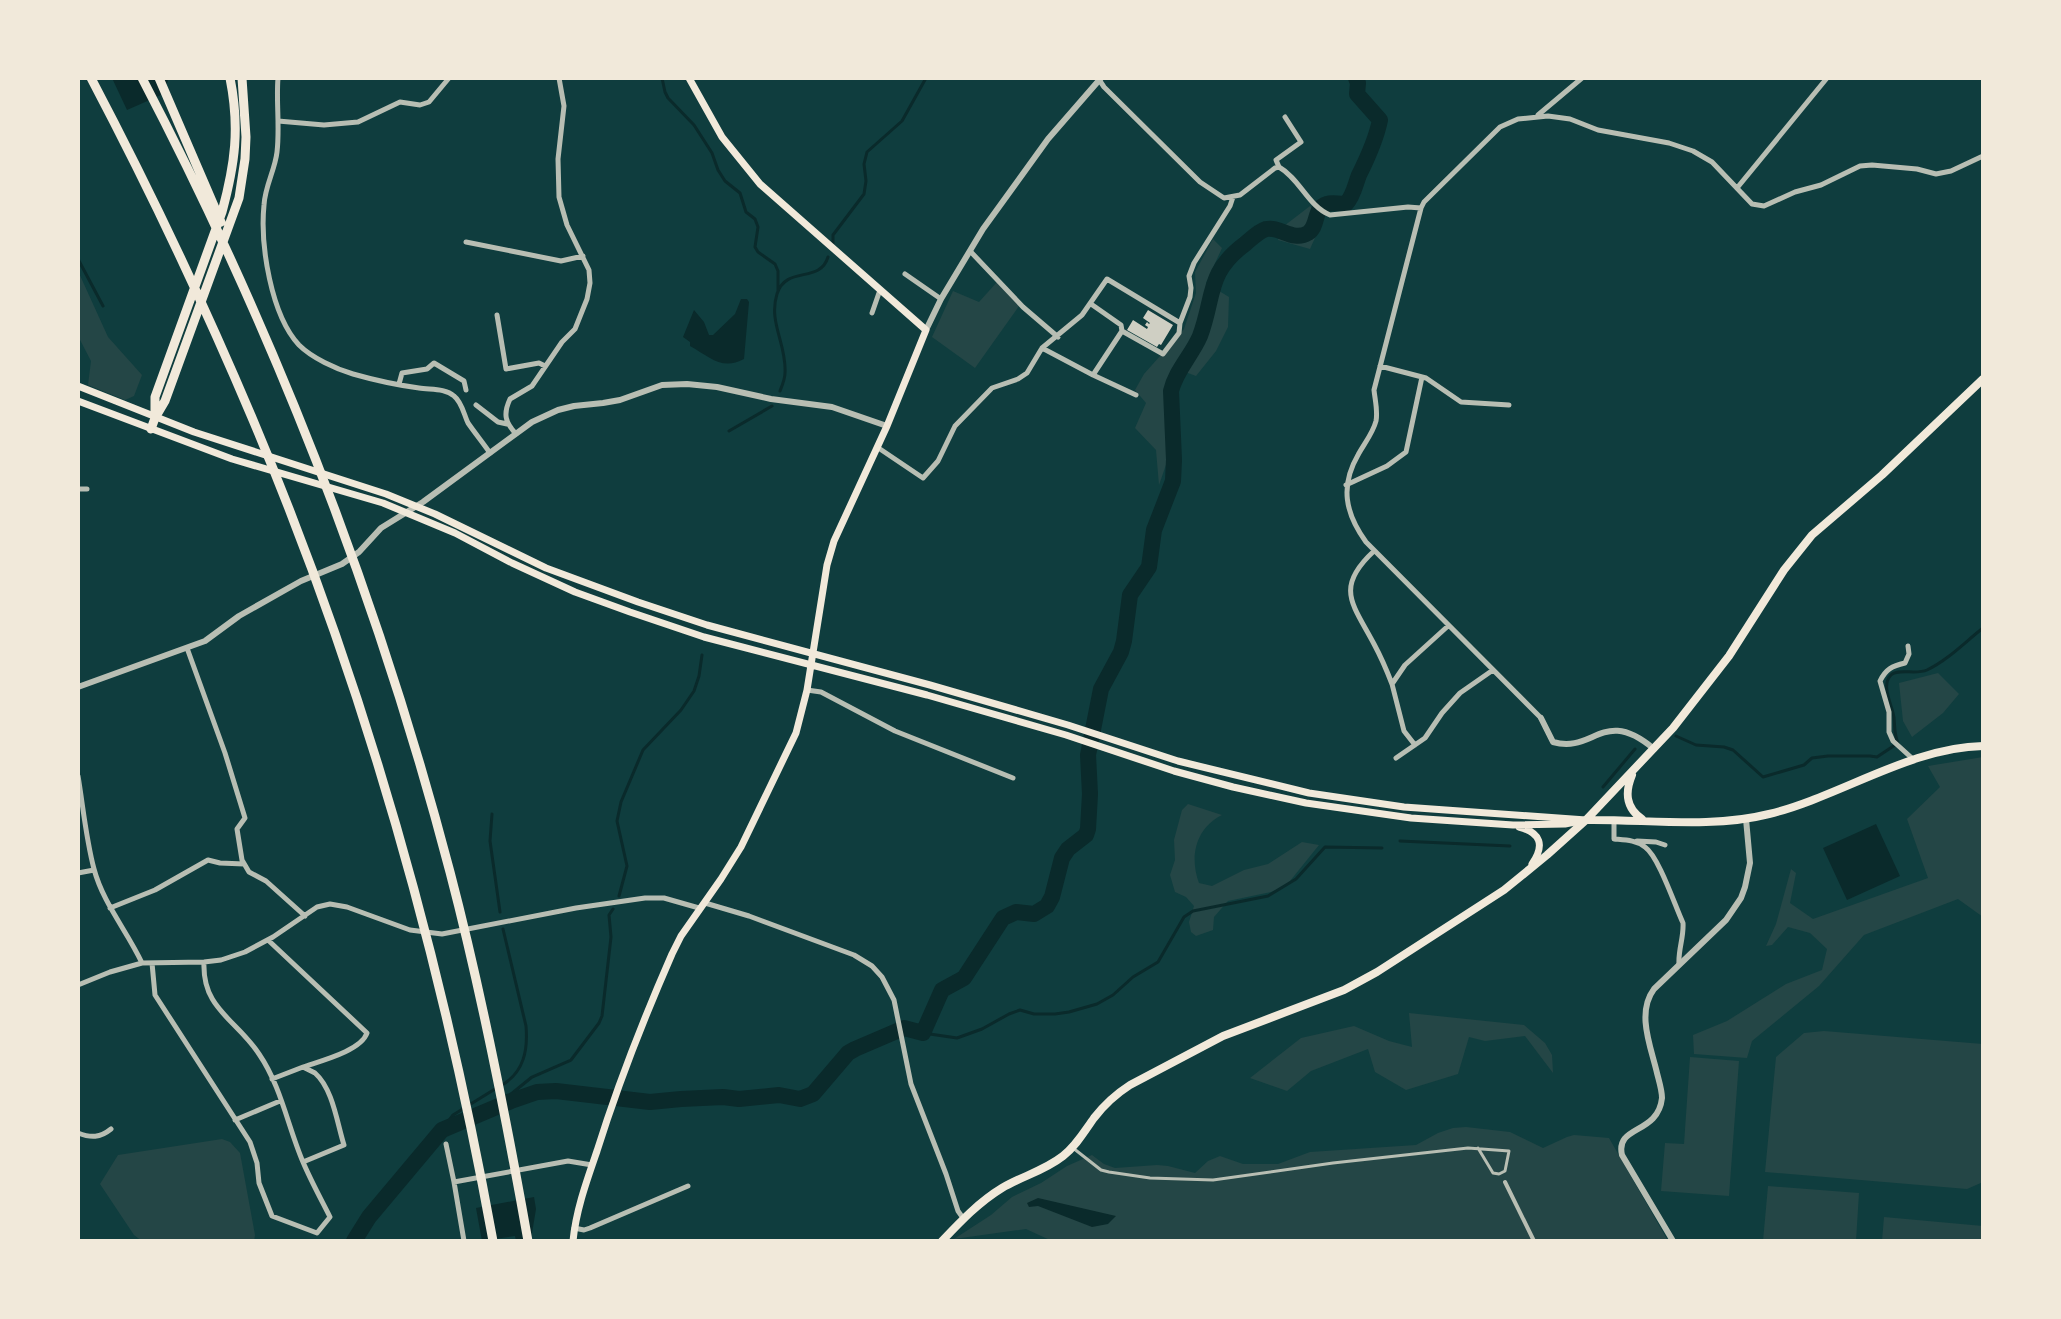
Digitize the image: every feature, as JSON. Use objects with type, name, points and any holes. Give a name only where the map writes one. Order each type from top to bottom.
[{"type":"highway","points":[[89,78],[125,142],[207,313],[295,526],[342,656],[398,831],[428,941],[474,1139],[493,1241]]},
{"type":"highway","points":[[142,78],[231,261],[280,374]]},
{"type":"highway","points":[[159,78],[250,293],[363,589],[450,871],[487,1027],[528,1241]]},
{"type":"highway","points":[[151,429],[222,212],[233,165],[237,134],[230,78]]},
{"type":"highway","points":[[160,399],[239,198],[246,137],[242,78]]},
{"type":"main road","points":[[573,1241],[574,1228],[611,1105],[672,954],[736,856],[796,733],[807,690],[827,565],[834,541],[887,426],[926,330],[760,184],[722,137],[689,78]]},
{"type":"main road","points":[[942,1241],[963,1218],[1004,1186],[1043,1169],[1073,1148],[1104,1107],[1130,1085],[1223,1036],[1344,990],[1475,909],[1528,871],[1586,820],[1673,728],[1729,656],[1784,570],[1812,535],[1882,475],[1983,379]]},
{"type":"main road","points":[[78,386],[155,418],[243,449],[386,494],[579,581],[707,625],[1068,725],[1174,771],[1306,803],[1411,818],[1513,825],[1565,824],[1586,820]]},
{"type":"main road","points":[[78,401],[232,459],[383,503],[455,533],[512,563],[589,597],[704,637],[1066,735],[1106,742],[1309,793],[1404,807],[1586,820],[1691,822],[1746,819],[1823,797],[1914,760],[1983,746]]},
{"type":"main road","points":[[1634,770],[1627,787],[1627,800],[1636,815],[1645,821]]},
{"type":"main road","points":[[1513,825],[1533,833],[1540,844],[1538,857],[1528,871]]},
{"type":"street","points":[[278,78],[277,151],[264,203],[263,229],[269,276],[285,324],[302,348],[351,373],[448,392],[454,396],[490,453]]},
{"type":"street","points":[[278,121],[324,125],[358,122],[400,102],[420,105],[429,102],[449,78]]},
{"type":"street","points":[[516,434],[507,424],[505,415],[510,399],[532,386],[562,342],[575,329],[587,299],[591,276],[567,225],[558,188],[564,120],[559,78]]},
{"type":"street","points":[[1537,116],[1582,78]]},
{"type":"street","points":[[1737,188],[1827,78]]},
{"type":"street","points":[[926,330],[969,250],[1048,139],[1100,79],[1200,182],[1224,198],[1240,195],[1279,167]]},
{"type":"street","points":[[1654,749],[1639,737],[1617,731],[1560,744],[1553,742],[1541,718],[1359,533],[1348,502],[1348,474],[1376,421],[1374,390],[1424,202],[1500,127],[1537,116],[1570,119],[1598,130],[1669,143],[1693,151],[1712,162],[1752,204],[1764,206],[1795,192],[1821,185],[1860,166],[1917,169],[1936,174],[1951,171],[1983,156]]},
{"type":"street","points":[[1285,117],[1301,142],[1276,160],[1279,167],[1291,175],[1323,212],[1330,215],[1421,208]]},
{"type":"street","points":[[1291,127],[1298,123]]},
{"type":"street","points":[[1122,331],[1163,354],[1179,333],[1190,297],[1189,276],[1194,263],[1233,197]]},
{"type":"street","points":[[466,242],[561,261],[583,256]]},
{"type":"street","points":[[969,250],[1023,307],[1058,337]]},
{"type":"street","points":[[905,274],[941,299]]},
{"type":"street","points":[[877,447],[923,478],[938,461],[955,426],[992,388],[1027,373],[1042,348],[1082,315],[1107,279],[1180,323]]},
{"type":"street","points":[[872,313],[880,290]]},
{"type":"street","points":[[1091,304],[1121,325],[1122,331],[1093,375]]},
{"type":"street","points":[[497,315],[506,369],[539,363],[545,366]]},
{"type":"street","points":[[1042,348],[1136,395]]},
{"type":"street","points":[[399,384],[402,373],[427,369],[434,363],[464,381],[466,390]]},
{"type":"street","points":[[1380,366],[1422,377],[1461,402],[1509,405]]},
{"type":"street","points":[[1346,485],[1387,466],[1406,452],[1422,377]]},
{"type":"street","points":[[78,687],[214,636],[239,616],[301,581],[342,564],[359,552],[381,528],[423,502],[532,422],[558,410],[612,402],[662,385],[687,384],[832,407],[887,426]]},
{"type":"street","points":[[476,405],[498,422],[507,424]]},
{"type":"street","points":[[78,489],[87,489]]},
{"type":"street","points":[[1374,551],[1358,565],[1350,586],[1351,599],[1392,684],[1404,731],[1415,745]]},
{"type":"street","points":[[1392,684],[1405,665],[1448,626]]},
{"type":"street","points":[[1908,646],[1905,663],[1892,666],[1884,672],[1880,681],[1889,712],[1889,732],[1899,748],[1914,760]]},
{"type":"street","points":[[187,648],[245,818],[237,829],[244,864],[249,872],[266,881],[305,916]]},
{"type":"street","points":[[1396,758],[1425,738],[1460,693],[1493,670]]},
{"type":"street","points":[[807,690],[821,692],[895,731],[1013,778]]},
{"type":"street","points":[[78,776],[94,870],[110,908],[142,963]]},
{"type":"street","points":[[1673,1241],[1622,1155],[1621,1148],[1625,1137],[1648,1124],[1660,1107],[1662,1091],[1647,1030],[1645,1006],[1654,989],[1726,920],[1741,898],[1750,863],[1746,819]]},
{"type":"street","points":[[1614,820],[1614,839],[1665,845]]},
{"type":"street","points":[[1636,841],[1651,852],[1683,923],[1679,964]]},
{"type":"street","points":[[110,908],[155,890],[208,860],[244,864]]},
{"type":"street","points":[[78,873],[94,870]]},
{"type":"street","points":[[78,985],[142,963],[221,960],[245,952],[317,907],[330,904],[347,907],[410,930],[442,934],[645,898],[664,898],[749,916],[856,956],[882,977],[899,1017],[911,1084],[963,1218]]},
{"type":"street","points":[[268,940],[367,1033],[365,1040],[352,1049],[272,1079]]},
{"type":"street","points":[[152,963],[155,995],[250,1142],[259,1183],[272,1216],[317,1233],[330,1217],[303,1162],[272,1079],[257,1051],[212,1001],[203,977],[204,962]]},
{"type":"street","points":[[303,1067],[314,1072],[332,1098],[344,1145],[303,1162]]},
{"type":"street","points":[[235,1120],[280,1101]]},
{"type":"street","points":[[78,1133],[89,1137],[103,1135],[111,1129]]},
{"type":"street","points":[[446,1144],[464,1241]]},
{"type":"street","points":[[454,1182],[568,1161],[592,1165]]},
{"type":"street","points":[[1505,1182],[1534,1241]]},
{"type":"street","points":[[574,1228],[590,1228],[688,1186]]},
{"type":"lane","points":[[1073,1148],[1101,1170],[1150,1178],[1213,1180],[1333,1163],[1478,1148],[1509,1151],[1505,1171],[1495,1174],[1478,1148]]},
{"type":"shaded area","points":[[112,78],[167,78],[168,81],[161,95],[127,110]]},
{"type":"shaded area","points":[[1310,206],[1323,220],[1310,249],[1278,240],[1284,226]]},
{"type":"shaded area","points":[[1213,239],[1222,248],[1206,283],[1229,297],[1228,327],[1216,351],[1196,376],[1177,369],[1166,388],[1167,462],[1159,485],[1156,450],[1135,428],[1146,403],[1135,390],[1144,374],[1184,329],[1196,293],[1195,272]]},
{"type":"shaded area","points":[[78,271],[108,337],[142,375],[134,396],[125,400],[88,385],[91,361],[78,336]]},
{"type":"shaded area","points":[[997,282],[1019,306],[975,368],[932,337],[953,291],[979,302]]},
{"type":"shaded area","points":[[741,299],[749,302],[744,359],[723,363],[690,346],[690,342],[683,337],[694,310],[704,322],[709,335],[713,335],[735,314]]},
{"type":"shaded area","points":[[1938,673],[1959,694],[1943,713],[1912,737],[1903,721],[1899,683]]},
{"type":"shaded area","points":[[1983,757],[1983,917],[1958,899],[1864,935],[1819,986],[1752,1041],[1747,1058],[1694,1054],[1693,1035],[1727,1021],[1786,984],[1822,970],[1827,949],[1810,933],[1788,927],[1772,945],[1766,946],[1776,924],[1791,869],[1796,873],[1790,903],[1813,919],[1928,878],[1907,819],[1940,787],[1928,766]]},
{"type":"shaded area","points":[[1188,804],[1222,815],[1206,827],[1197,844],[1195,863],[1199,883],[1212,886],[1244,870],[1268,864],[1302,842],[1319,845],[1286,886],[1228,901],[1214,917],[1213,930],[1196,936],[1191,932],[1189,922],[1194,906],[1186,897],[1175,892],[1170,875],[1175,860],[1174,840],[1182,810]]},
{"type":"shaded area","points":[[1876,824],[1900,876],[1847,900],[1823,848]]},
{"type":"shaded area","points":[[1409,1013],[1524,1025],[1545,1043],[1552,1055],[1553,1073],[1525,1036],[1485,1041],[1469,1037],[1458,1074],[1406,1090],[1375,1072],[1368,1049],[1311,1071],[1287,1091],[1250,1078],[1301,1038],[1354,1026],[1412,1047]]},
{"type":"shaded area","points":[[1824,1031],[1983,1044],[1983,1182],[1967,1189],[1765,1172],[1776,1057],[1804,1033]]},
{"type":"shaded area","points":[[1690,1057],[1739,1061],[1729,1196],[1661,1191],[1665,1143],[1684,1144]]},
{"type":"shaded area","points":[[1466,1127],[1510,1132],[1543,1148],[1574,1135],[1609,1138],[1668,1241],[1052,1241],[1026,1229],[954,1239],[1012,1197],[1092,1155],[1115,1168],[1157,1165],[1195,1173],[1208,1161],[1220,1156],[1243,1164],[1278,1164],[1310,1152],[1416,1145],[1438,1133]]},
{"type":"shaded area","points":[[222,1139],[230,1142],[240,1153],[254,1241],[142,1241],[134,1235],[100,1184],[118,1155]]},
{"type":"shaded area","points":[[1768,1186],[1859,1193],[1856,1241],[1763,1241]]},
{"type":"shaded area","points":[[534,1197],[536,1209],[531,1239],[516,1241],[515,1236],[482,1241],[476,1208]]},
{"type":"shaded area","points":[[1038,1198],[1116,1216],[1108,1224],[1092,1227],[1038,1206],[1029,1207],[1027,1203]]},
{"type":"shaded area","points":[[1884,1217],[1983,1226],[1983,1241],[1882,1241]]},
{"type":"building","points":[[1148,310],[1173,325],[1157,347],[1127,330],[1133,320],[1147,329],[1145,325],[1150,323],[1143,318]]},
{"type":"waterway","points":[[662,78],[668,98],[694,125],[725,181],[740,193],[746,212],[755,219],[758,227],[755,247],[775,264],[778,291]]},
{"type":"waterway","points":[[833,243],[833,235],[864,194],[867,152],[902,121],[926,78]]},
{"type":"waterway","points":[[354,1241],[369,1217],[442,1130],[537,1092],[556,1091],[650,1102],[779,1095],[800,1099],[813,1094],[855,1049],[904,1028],[923,1033],[942,990],[964,978],[1003,918],[1016,912],[1034,914],[1047,906],[1062,858],[1086,835],[1088,829],[1088,755],[1101,689],[1121,652],[1130,595],[1149,567],[1154,530],[1173,481],[1173,383],[1200,336],[1218,275],[1232,255],[1266,229],[1297,236],[1308,233],[1323,206],[1346,204],[1351,197],[1380,120],[1357,94],[1356,78]]},
{"type":"waterway","points":[[780,391],[785,363],[776,324],[777,294],[781,285],[818,270],[828,257]]},
{"type":"waterway","points":[[78,259],[103,306]]},
{"type":"waterway","points":[[729,431],[772,406]]},
{"type":"waterway","points":[[1676,736],[1696,745],[1733,750],[1763,777],[1804,765],[1812,758],[1877,757],[1898,743],[1887,690],[1891,675],[1918,672],[1935,666],[1983,628]]},
{"type":"waterway","points":[[619,896],[627,866],[617,821],[621,802],[643,750],[681,710],[694,691],[702,655]]},
{"type":"waterway","points":[[1603,787],[1635,749]]},
{"type":"waterway","points":[[492,814],[490,841],[500,912]]},
{"type":"waterway","points":[[1400,841],[1510,846]]},
{"type":"waterway","points":[[923,1033],[957,1038],[1020,1010],[1055,1014],[1097,1004],[1158,962],[1184,917],[1193,911],[1268,896],[1296,879],[1325,847],[1382,848]]},
{"type":"waterway","points":[[505,1099],[532,1077],[571,1060],[599,1023],[611,937],[609,915],[613,909]]},
{"type":"waterway","points":[[502,1085],[520,1067],[526,1035],[503,929]]},
{"type":"waterway","points":[[442,1130],[453,1115],[495,1089]]}]
